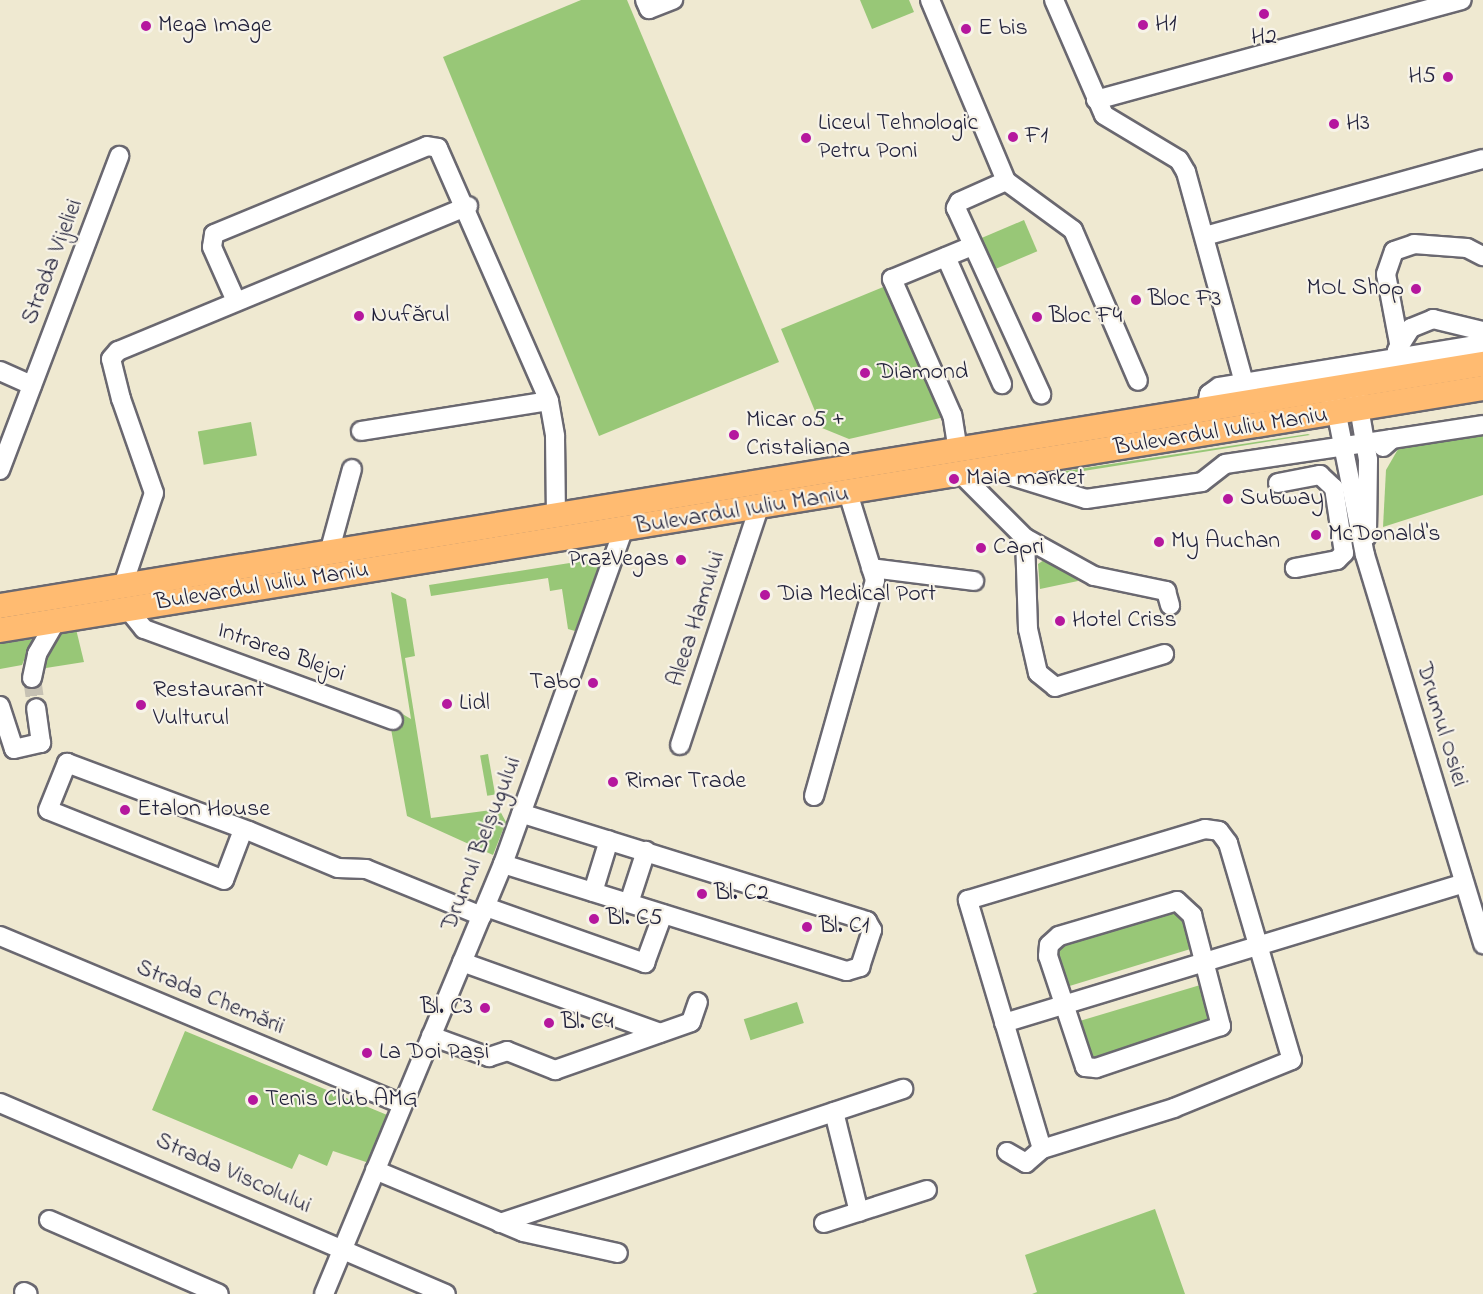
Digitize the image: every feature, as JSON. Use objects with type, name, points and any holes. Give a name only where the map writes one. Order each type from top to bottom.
[{"type":"main road","name":"Bulevardul Iuliu Maniu","points":[[0,630],[57,620],[125,597],[329,553],[1483,364]]},
{"type":"main road","name":"Bulevardul Iuliu Maniu","points":[[0,606],[125,597],[559,540],[1483,388]]},
{"type":"main road","points":[[958,451],[962,475]]},
{"type":"main road","points":[[556,517],[559,540]]},
{"type":"street","points":[[645,0],[650,9],[673,0]]},
{"type":"street","points":[[930,0],[1006,181],[1073,230],[1138,381]]},
{"type":"street","points":[[1054,0],[1096,100],[1107,119],[1183,165],[1205,236],[1244,382]]},
{"type":"street","points":[[1096,100],[1462,0]]},
{"type":"street","points":[[236,301],[212,247],[214,234],[427,146],[438,147],[449,162],[549,400],[555,436],[556,517]]},
{"type":"street","name":"Strada Vijeliei","points":[[0,470],[118,156]]},
{"type":"street","points":[[1205,236],[1483,159]]},
{"type":"street","points":[[1006,181],[957,204],[972,246],[1041,394]]},
{"type":"street","points":[[125,597],[154,499],[153,485],[111,359],[118,351],[468,206]]},
{"type":"street","points":[[1397,350],[1386,274],[1394,251],[1414,243],[1467,248],[1483,256]]},
{"type":"street","points":[[958,451],[952,415],[892,279],[972,246]]},
{"type":"street","points":[[946,257],[1002,384]]},
{"type":"street","points":[[1397,350],[1411,328],[1432,319],[1483,331]]},
{"type":"street","points":[[1206,410],[1214,389],[1397,350],[1483,344]]},
{"type":"street","points":[[0,371],[32,385]]},
{"type":"street","name":"Drumul Osiei","points":[[1344,388],[1348,411],[1365,443],[1368,482],[1365,555]]},
{"type":"street","points":[[362,431],[549,400]]},
{"type":"street","name":"Drumul Osiei","points":[[1348,411],[1342,446],[1365,555],[1483,944]]},
{"type":"street","points":[[992,470],[1086,499],[1202,482],[1225,464],[1483,425]]},
{"type":"street","points":[[1368,482],[1392,439]]},
{"type":"street","points":[[329,553],[352,469]]},
{"type":"street","points":[[962,475],[1025,538],[1094,576],[1166,591],[1170,605]]},
{"type":"street","points":[[1278,483],[1324,476],[1337,507],[1343,556],[1295,568]]},
{"type":"street","points":[[814,796],[875,580],[848,493]]},
{"type":"street","name":"Aleea Hamului","points":[[680,746],[759,507]]},
{"type":"street","name":"Drumul Belșugului","points":[[324,1294],[341,1248],[503,864],[623,530]]},
{"type":"street","points":[[1025,538],[1029,629],[1038,673],[1055,687],[1164,654]]},
{"type":"street","points":[[872,568],[974,581]]},
{"type":"street","name":"Intrarea Blejoi","points":[[125,597],[144,629],[393,720]]},
{"type":"street","points":[[32,678],[38,654],[57,620]]},
{"type":"street","points":[[0,706],[16,750],[41,743],[36,708]]},
{"type":"street","points":[[243,830],[224,880],[48,810],[67,763],[243,830],[338,868],[366,868],[484,911],[645,963],[663,914]]},
{"type":"street","points":[[503,864],[847,971],[860,966],[872,930],[867,921],[521,813]]},
{"type":"street","points":[[1007,1152],[1026,1162],[1042,1149],[1174,1108],[1289,1065],[1293,1054],[1228,843],[1212,829],[968,900],[1042,1149]]},
{"type":"street","points":[[593,892],[609,840]]},
{"type":"street","points":[[629,903],[646,852]]},
{"type":"street","points":[[1004,1023],[1464,883]]},
{"type":"street","points":[[1177,901],[1190,910],[1206,961],[1222,1020],[1214,1032],[1090,1068],[1080,1062],[1048,952],[1059,936],[1177,901]]},
{"type":"street","name":"Strada Chemării","points":[[0,936],[402,1104]]},
{"type":"street","points":[[462,962],[660,1033]]},
{"type":"street","points":[[430,1036],[489,1057],[507,1051],[555,1070],[691,1023],[698,1002]]},
{"type":"street","points":[[500,1223],[903,1089]]},
{"type":"street","name":"Strada Viscolului","points":[[0,1103],[446,1294]]},
{"type":"street","points":[[834,1112],[859,1212]]},
{"type":"street","points":[[375,1170],[500,1223],[618,1253]]},
{"type":"street","points":[[824,1223],[927,1190]]},
{"type":"street","points":[[50,1220],[219,1294]]},
{"type":"green space","points":[[581,0],[627,0],[779,362],[599,436],[443,57]]},
{"type":"green space","points":[[860,0],[909,0],[914,12],[872,29]]},
{"type":"green space","points":[[1024,220],[1037,251],[993,270],[980,239]]},
{"type":"green space","name":"Diamond","points":[[893,283],[949,416],[849,439],[822,428],[781,329]]},
{"type":"green space","points":[[251,422],[257,455],[204,465],[198,431]]},
{"type":"green space","points":[[1483,431],[1483,495],[1383,527],[1386,470],[1401,444]]},
{"type":"green space","points":[[1310,435],[1052,476],[1052,473]]},
{"type":"green space","points":[[595,559],[598,568],[575,631],[568,629],[562,589],[550,591],[548,578],[431,596],[429,585]]},
{"type":"green space","points":[[1044,560],[1076,576],[1078,581],[1040,589],[1038,564]]},
{"type":"green space","points":[[391,592],[406,599],[415,656],[405,658],[431,818],[499,809],[506,822],[493,855],[407,816],[391,729],[399,712],[411,719]]},
{"type":"green space","points":[[76,629],[84,662],[46,668],[43,654],[56,636]]},
{"type":"green space","points":[[33,639],[22,665],[0,669],[0,644]]},
{"type":"green space","points":[[488,754],[495,794],[487,796],[480,755]]},
{"type":"green space","points":[[1175,910],[1183,913],[1197,947],[1063,988],[1054,960],[1060,946]]},
{"type":"green space","points":[[1207,983],[1215,1019],[1090,1060],[1073,1023]]},
{"type":"green space","points":[[797,1002],[804,1023],[751,1040],[744,1019]]},
{"type":"green space","name":"Tenis Club AMG","points":[[185,1031],[392,1117],[372,1164],[333,1151],[327,1166],[299,1154],[292,1169],[152,1110]]},
{"type":"green space","points":[[1155,1209],[1185,1294],[1032,1294],[1037,1292],[1025,1255]]},
{"type":"tunnel","points":[[32,678],[36,708]]},
{"type":"place","name":"H2","points":[[1264,14]]},
{"type":"place","name":"H1","points":[[1143,25]]},
{"type":"place","name":"Mega Image","points":[[146,26]]},
{"type":"place","name":"E bis","points":[[966,29]]},
{"type":"place","name":"H5","points":[[1448,77]]},
{"type":"place","name":"H3","points":[[1334,124]]},
{"type":"place","name":"F1","points":[[1013,137]]},
{"type":"place","name":"Liceul Tehnologic Petru Poni","points":[[806,138]]},
{"type":"place","name":"MOL Shop","points":[[1416,289]]},
{"type":"place","name":"Bloc F3","points":[[1136,300]]},
{"type":"place","name":"Nufărul","points":[[359,316]]},
{"type":"place","name":"Bloc F4","points":[[1037,317]]},
{"type":"place","name":"Diamond","points":[[865,373]]},
{"type":"place","name":"Micar 05 + Cristaliana","points":[[734,435]]},
{"type":"place","name":"Maia market","points":[[954,479]]},
{"type":"place","name":"Subway","points":[[1228,499]]},
{"type":"place","name":"McDonald's","points":[[1316,535]]},
{"type":"place","name":"My Auchan","points":[[1159,542]]},
{"type":"place","name":"Capri","points":[[981,548]]},
{"type":"place","name":"PrazVegas","points":[[681,560]]},
{"type":"place","name":"Dia Medical Port","points":[[765,595]]},
{"type":"place","name":"Hotel Criss","points":[[1060,621]]},
{"type":"place","name":"Tabo","points":[[593,683]]},
{"type":"place","name":"Lidl","points":[[447,704]]},
{"type":"place","name":"Restaurant Vulturul","points":[[141,705]]},
{"type":"place","name":"Rimar Trade","points":[[613,782]]},
{"type":"place","name":"Etalon House","points":[[125,810]]},
{"type":"place","name":"Bl. C2","points":[[702,894]]},
{"type":"place","name":"Bl. C5","points":[[594,919]]},
{"type":"place","name":"Bl. C1","points":[[807,927]]},
{"type":"place","name":"Bl. C3","points":[[485,1008]]},
{"type":"place","name":"Bl. C4","points":[[549,1023]]},
{"type":"place","name":"La Doi Pași","points":[[367,1053]]},
{"type":"place","name":"Tenis Club AMG","points":[[253,1100]]}]
